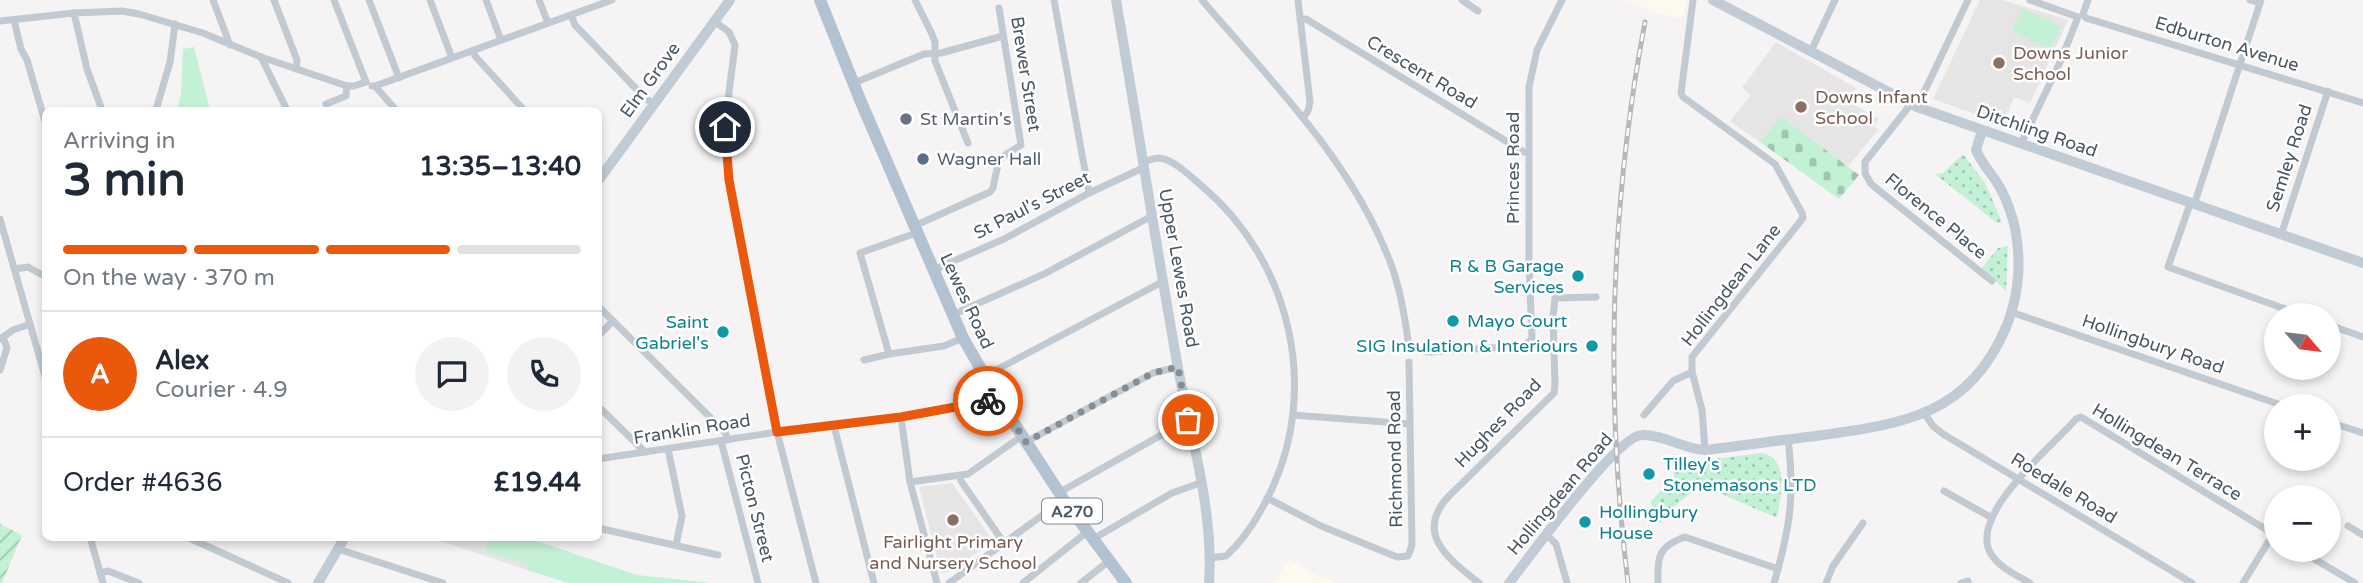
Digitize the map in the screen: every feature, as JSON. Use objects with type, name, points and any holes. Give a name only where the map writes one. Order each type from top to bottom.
[{"type":"main road","name":"A270","points":[[820,0],[854,83]]},
{"type":"main road","name":"Lewes Road","points":[[854,83],[887,163],[918,227],[933,272],[963,338],[1024,439],[1090,536],[1126,583]]},
{"type":"street","points":[[213,0],[230,45]]},
{"type":"street","points":[[274,0],[297,60],[296,69]]},
{"type":"street","points":[[334,0],[366,82],[371,86],[571,15],[599,2],[612,0]]},
{"type":"street","points":[[369,0],[398,78]]},
{"type":"street","points":[[430,0],[452,58]]},
{"type":"street","points":[[486,0],[501,40]]},
{"type":"street","points":[[539,0],[548,23]]},
{"type":"street","points":[[915,0],[932,33],[935,61],[968,143]]},
{"type":"street","points":[[1054,0],[1089,193]]},
{"type":"street","name":"Upper Lewes Road","points":[[1116,0],[1200,483],[1210,558],[1209,583]]},
{"type":"street","points":[[1202,0],[1303,118],[1310,102],[1298,0]]},
{"type":"street","points":[[1462,0],[1478,11]]},
{"type":"street","name":"Princes Road","points":[[1303,118],[1357,194],[1379,235],[1395,279],[1409,347],[1428,352],[1517,346],[1529,342],[1532,327],[1529,262],[1529,94],[1540,42],[1562,0]]},
{"type":"street","name":"Hollingdean Lane","points":[[1644,415],[1674,381],[1692,372],[1692,357],[1802,218],[1779,168],[1681,93],[1693,0]]},
{"type":"street","name":"Ditchling Road","points":[[1713,0],[1726,3],[1914,105],[2363,263]]},
{"type":"street","points":[[1811,51],[1835,0]]},
{"type":"street","name":"Florence Place","points":[[1968,0],[1914,105],[1865,162],[1866,176],[1871,184],[1992,281]]},
{"type":"street","name":"Edburton Avenue","points":[[2030,0],[2363,103]]},
{"type":"street","points":[[2021,144],[2088,0]]},
{"type":"street","points":[[2250,0],[2261,2],[2168,267],[2268,303]]},
{"type":"street","name":"Elm Grove","points":[[602,176],[728,1]]},
{"type":"street","points":[[0,21],[112,7],[175,24],[347,86],[366,82]]},
{"type":"street","name":"Brewer Street","points":[[918,227],[990,192],[1000,158],[1021,145],[999,8]]},
{"type":"street","points":[[74,13],[87,69],[101,107]]},
{"type":"street","points":[[571,15],[575,25],[654,105]]},
{"type":"street","name":"Crescent Road","points":[[1300,20],[1306,19],[1528,152]]},
{"type":"street","points":[[15,20],[21,49],[27,60],[42,111]]},
{"type":"street","points":[[714,21],[729,32],[735,45],[725,127],[729,180],[777,432],[816,583]]},
{"type":"street","points":[[157,107],[170,62],[175,24]]},
{"type":"street","points":[[854,83],[924,54],[941,53],[1003,36]]},
{"type":"street","points":[[473,50],[521,107]]},
{"type":"street","points":[[261,57],[286,107]]},
{"type":"street","points":[[326,104],[346,96],[347,86]]},
{"type":"street","points":[[375,86],[393,107]]},
{"type":"street","name":"Semley Road","points":[[2281,235],[2328,91]]},
{"type":"street","points":[[1692,372],[1702,410],[1705,450],[1873,429],[1925,414],[1952,396],[1979,371],[1999,340],[2011,312],[2018,272],[2017,239],[2003,192],[1976,150],[1982,131]]},
{"type":"street","points":[[1144,164],[1163,159],[1197,182],[1235,220],[1262,259],[1279,295],[1293,345],[1293,415],[1284,456],[1252,526],[1228,555],[1223,558],[1210,558]]},
{"type":"street","name":"St Paul's Street","points":[[933,272],[1004,239],[1144,164]]},
{"type":"street","points":[[952,315],[1044,275],[1152,216]]},
{"type":"street","points":[[0,219],[42,366]]},
{"type":"street","points":[[889,354],[860,256],[862,250],[918,227]]},
{"type":"street","points":[[15,269],[28,267],[42,275]]},
{"type":"street","points":[[987,381],[996,370],[1164,281]]},
{"type":"street","name":"Hughes Road","points":[[1479,583],[1440,548],[1434,529],[1438,510],[1554,393],[1555,299],[1597,297]]},
{"type":"street","points":[[602,310],[725,432],[724,440]]},
{"type":"street","name":"Hollingbury Road","points":[[2011,312],[2264,399]]},
{"type":"street","points":[[602,332],[612,321]]},
{"type":"street","points":[[0,370],[8,348],[1,338],[30,324]]},
{"type":"street","points":[[2342,330],[2363,337]]},
{"type":"street","points":[[864,360],[944,346],[963,338]]},
{"type":"street","points":[[37,348],[42,346]]},
{"type":"street","name":"Richmond Road","points":[[1267,498],[1321,526],[1397,557],[1404,558],[1409,554],[1412,545],[1409,362]]},
{"type":"street","points":[[909,482],[968,474],[1024,439],[1153,373],[1178,367]]},
{"type":"street","name":"Franklin Road","points":[[602,458],[777,432],[901,417],[990,401],[997,397]]},
{"type":"street","points":[[602,410],[645,452]]},
{"type":"street","name":"Roedale Road","points":[[1925,414],[1943,434],[2192,583]]},
{"type":"street","points":[[1293,415],[1410,424]]},
{"type":"street","points":[[901,417],[909,482],[937,583]]},
{"type":"street","name":"Hollingdean Terrace","points":[[2019,479],[2076,419],[2081,417],[2264,528]]},
{"type":"street","points":[[1060,492],[1188,420]]},
{"type":"street","points":[[834,426],[874,583]]},
{"type":"street","points":[[2341,426],[2363,433]]},
{"type":"street","name":"Hollingdean Road","points":[[1509,583],[1612,454],[1627,440],[1642,435],[1705,450]]},
{"type":"street","points":[[1774,583],[1791,515],[1788,439]]},
{"type":"street","name":"Picton Street","points":[[724,440],[758,583]]},
{"type":"street","points":[[668,449],[681,516],[676,545]]},
{"type":"street","points":[[960,476],[1004,543]]},
{"type":"street","points":[[2019,479],[2011,486],[1992,518],[1987,532],[1987,544],[1990,553],[2004,567],[2030,583]]},
{"type":"street","points":[[1023,583],[1090,536],[1165,497],[1200,483]]},
{"type":"street","points":[[1944,491],[1992,518]]},
{"type":"street","points":[[949,583],[1051,509]]},
{"type":"street","points":[[1826,583],[1833,566],[1863,523]]},
{"type":"street","points":[[2348,526],[2363,535]]},
{"type":"street","points":[[602,529],[718,555]]},
{"type":"street","points":[[1547,535],[1558,548],[1567,583]]},
{"type":"street","points":[[1658,583],[1659,554],[1675,541],[1685,537],[1778,569]]},
{"type":"street","points":[[91,541],[103,583]]},
{"type":"street","points":[[196,541],[288,583]]},
{"type":"street","points":[[318,583],[341,541],[443,583]]},
{"type":"street","points":[[2243,583],[2264,552]]},
{"type":"street","points":[[1081,583],[1109,561]]},
{"type":"street","points":[[2319,562],[2355,583]]},
{"type":"street","points":[[100,573],[108,571],[139,583]]},
{"type":"shaded area","points":[[1625,0],[1686,0],[1682,19],[1656,13]]},
{"type":"shaded area","name":"Downs Junior School","points":[[1980,0],[2002,0],[2068,20],[2030,103],[2014,97],[2003,124],[1933,99]]},
{"type":"shaded area","name":"Downs Infant School","points":[[1776,42],[1856,88],[1847,101],[1879,119],[1874,126],[1878,130],[1848,166],[1781,116],[1760,142],[1730,121],[1751,95],[1742,88]]},
{"type":"shaded area","name":"Fairlight Primary and Nursery School","points":[[952,483],[993,541],[951,571],[941,573],[919,487]]},
{"type":"shaded area","points":[[441,541],[537,542],[527,570]]},
{"type":"shaded area","points":[[1289,559],[1319,577],[1335,583],[1273,583]]},
{"type":"green space","points":[[2022,8],[2061,26],[2050,49],[2012,31]]},
{"type":"green space","points":[[194,47],[209,107],[178,107],[183,49]]},
{"type":"green space","points":[[1781,116],[1859,175],[1839,199],[1760,142]]},
{"type":"green space","points":[[1963,154],[1985,183],[2002,222],[1997,223],[1935,174],[1943,173]]},
{"type":"green space","points":[[2008,246],[2006,291],[1982,268],[1998,248]]},
{"type":"green space","points":[[1762,453],[1771,457],[1780,470],[1782,480],[1777,518],[1698,484],[1696,491],[1681,501],[1660,523],[1651,512],[1651,501],[1674,477],[1673,464]]},
{"type":"green space","points":[[0,524],[22,535],[2,583],[0,583]]},
{"type":"green space","points":[[489,541],[534,541],[637,575],[712,583],[568,583],[527,570],[528,565],[486,551]]},
{"type":"railway","points":[[1628,583],[1616,442],[1615,302],[1624,161],[1645,22]]},
{"type":"way so far","points":[[988,401],[997,397],[1026,442],[1153,373],[1178,367],[1188,420]]},
{"type":"place","name":"Downs Junior School","points":[[1999,63]]},
{"type":"place","name":"Downs Infant School","points":[[1801,107]]},
{"type":"place","name":"St Martin's","points":[[906,119]]},
{"type":"place","name":"Wagner Hall","points":[[923,159]]},
{"type":"place","name":"R & B Garage Services","points":[[1578,276]]},
{"type":"place","name":"Mayo Court","points":[[1453,321]]},
{"type":"place","name":"Saint Gabriel's","points":[[723,332]]},
{"type":"place","name":"SIG Insulation & Interiours","points":[[1592,346]]},
{"type":"place","name":"Tilley's Stonemasons LTD","points":[[1649,474]]},
{"type":"place","name":"Fairlight Primary and Nursery School","points":[[953,520]]},
{"type":"place","name":"Hollingbury House","points":[[1585,522]]},
{"type":"route","points":[[725,127],[729,180],[777,432],[901,417],[988,401]]}]
